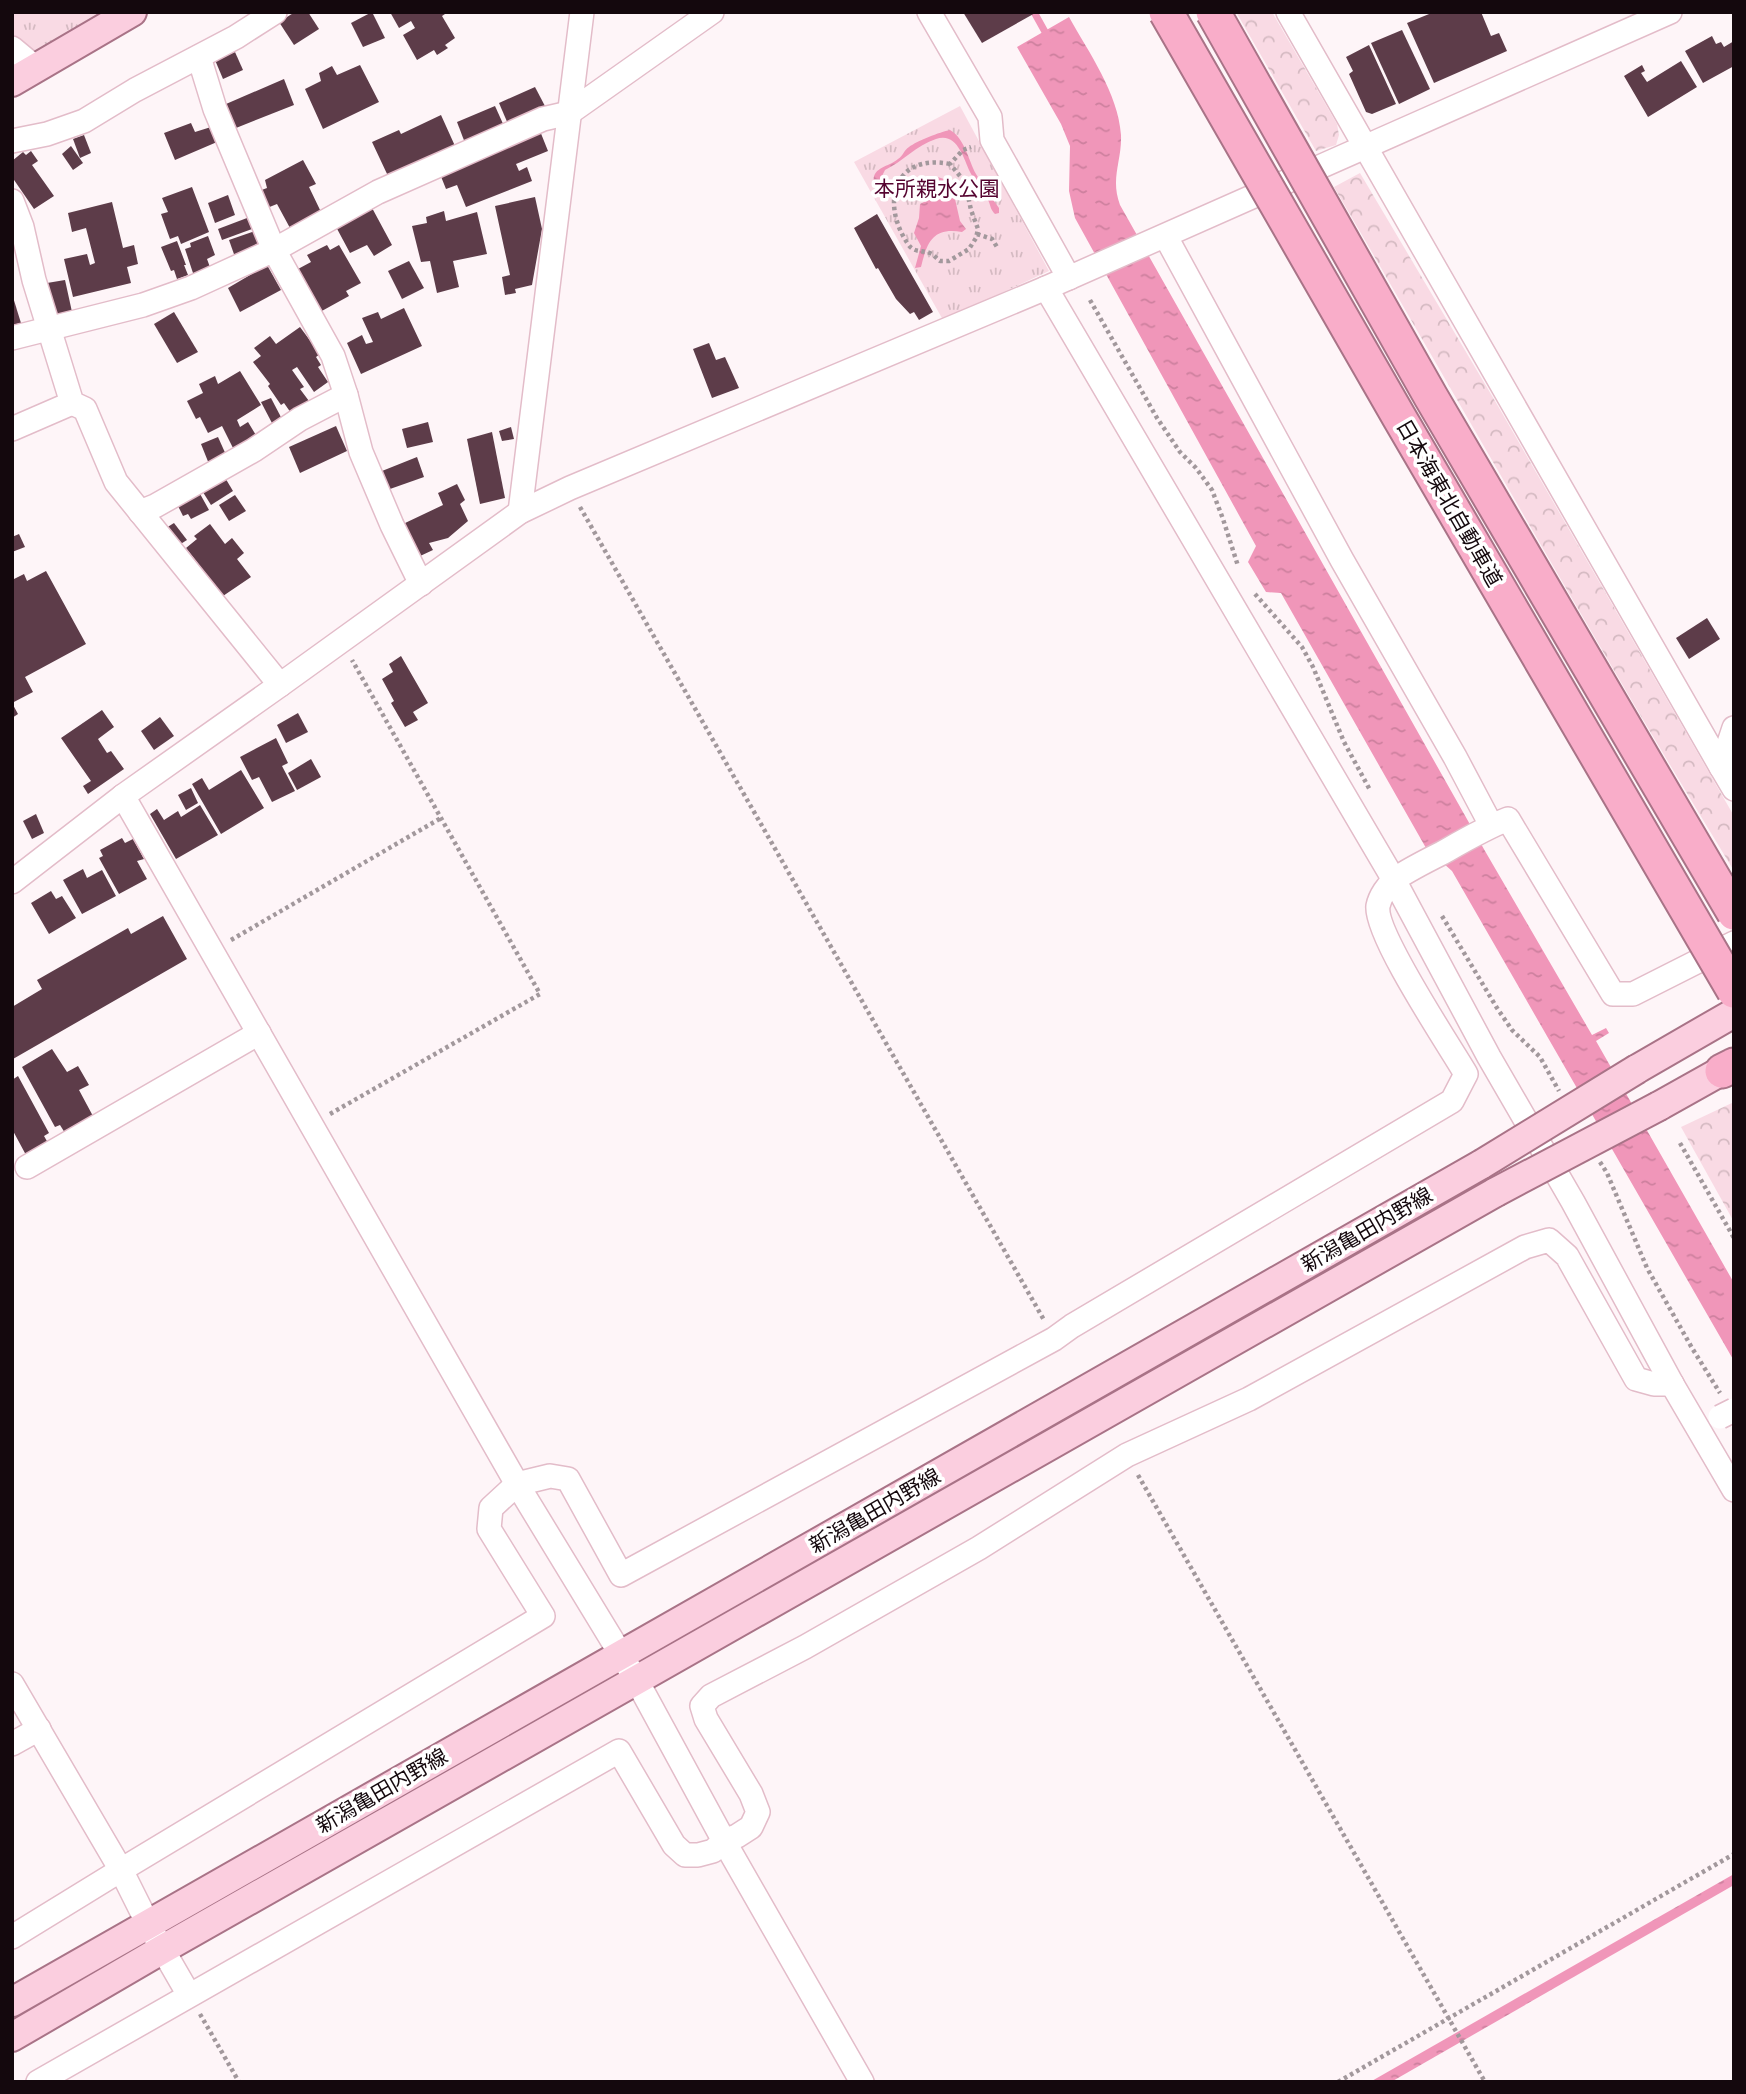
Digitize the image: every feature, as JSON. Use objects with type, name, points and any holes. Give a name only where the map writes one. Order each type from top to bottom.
[{"type":"highway","name":"日本海東北自動車道","points":[[1167,12],[1399,417],[1734,991]]},
{"type":"highway","name":"日本海東北自動車道","points":[[1213,12],[1431,397],[1734,913]]},
{"type":"main road","points":[[24,75],[132,12]]},
{"type":"main road","name":"新潟亀田内野線","points":[[12,2002],[1482,1164],[1734,1013]]},
{"type":"main road","name":"新潟亀田内野線","points":[[12,2037],[1496,1192],[1730,1067]]},
{"type":"street","points":[[12,141],[47,134],[84,121],[135,90],[236,37],[275,12]]},
{"type":"street","points":[[520,512],[582,12]]},
{"type":"street","points":[[12,338],[144,305],[191,288],[275,250],[378,192],[543,119],[569,113],[712,12]]},
{"type":"street","points":[[929,12],[990,117],[992,140],[1069,278]]},
{"type":"street","points":[[1288,12],[1734,789]]},
{"type":"street","points":[[12,882],[122,796],[520,512],[569,488],[1166,237],[1670,12]]},
{"type":"street","points":[[12,48],[24,75]]},
{"type":"street","points":[[199,57],[215,109],[275,250],[333,356],[361,452],[391,525],[421,584]]},
{"type":"street","points":[[12,201],[22,227],[34,280],[72,403],[85,409],[116,482],[281,685]]},
{"type":"street","points":[[1166,237],[1342,560],[1491,825]]},
{"type":"street","points":[[1046,288],[1394,880],[1489,1057],[1734,1490]]},
{"type":"street","points":[[140,512],[254,450],[300,419],[346,395]]},
{"type":"street","points":[[12,429],[72,403]]},
{"type":"street","points":[[1721,766],[1734,727]]},
{"type":"street","points":[[122,796],[517,1484],[637,1681],[724,1841],[862,2082]]},
{"type":"street","points":[[12,1937],[543,1616],[489,1529],[491,1508],[517,1484],[550,1476],[568,1479],[621,1576],[1054,1339],[1452,1101],[1466,1074],[1389,945],[1379,917],[1378,905],[1385,890],[1394,880],[1491,825],[1508,820],[1614,993],[1633,994],[1734,943]]},
{"type":"street","points":[[27,1167],[259,1033]]},
{"type":"street","points":[[38,2082],[619,1751],[674,1845],[685,1855],[698,1856],[713,1851],[724,1841],[751,1827],[758,1812],[751,1794],[706,1719],[702,1706],[711,1696],[805,1647],[979,1548],[1127,1455],[1249,1399],[1525,1247],[1549,1240],[1567,1256],[1636,1379],[1654,1384],[1672,1384]]},
{"type":"street","points":[[1700,1430],[1727,1414]]},
{"type":"street","points":[[12,1684],[121,1870],[189,1995]]},
{"type":"street","points":[[12,1744],[38,1729]]},
{"type":"path","points":[[950,164],[963,150],[992,140]]},
{"type":"path","points":[[929,162],[950,164],[965,182],[978,229],[969,249],[949,261],[940,261],[932,254],[913,250],[908,245],[893,209],[894,190],[900,179],[912,168],[929,162]]},
{"type":"path","points":[[977,234],[992,239],[997,247]]},
{"type":"path","points":[[569,488],[1054,1339]]},
{"type":"path","points":[[311,1124],[540,994],[341,642]]},
{"type":"path","points":[[212,951],[440,818]]},
{"type":"path","points":[[1679,1143],[1734,1238]]},
{"type":"path","points":[[1127,1455],[1485,2082]]},
{"type":"path","points":[[1338,2082],[1734,1854]]},
{"type":"path","points":[[189,1995],[239,2082]]},
{"type":"green space","points":[[12,12],[109,12],[12,71]]},
{"type":"green space","points":[[1236,12],[1272,12],[1337,124],[1339,135],[1336,145],[1316,151]]},
{"type":"green space","name":"本所親水公園","points":[[960,106],[1049,271],[943,320],[854,162]]},
{"type":"green space","points":[[1360,173],[1498,406],[1734,816],[1734,871],[1334,187]]},
{"type":"green space","points":[[1734,1102],[1734,1222],[1681,1127]]},
{"type":"water","points":[[1069,17],[1109,89],[1119,119],[1121,144],[1116,186],[1120,205],[1592,1035],[1606,1028],[1609,1033],[1596,1041],[1734,1283],[1734,1361],[1452,871],[1426,848],[1281,593],[1266,592],[1248,562],[1256,546],[1075,218],[1069,191],[1070,146],[1061,124],[1017,47]]},
{"type":"water","points":[[950,130],[963,144],[976,174],[999,208],[999,213],[992,211],[954,142],[943,138],[936,139],[916,149],[885,170],[880,180],[882,185],[906,190],[923,178],[933,176],[944,179],[947,190],[955,199],[960,221],[966,229],[962,232],[938,234],[929,244],[921,267],[915,268],[921,246],[914,233],[920,204],[926,201],[927,191],[938,191],[942,188],[941,182],[923,181],[910,192],[902,193],[879,188],[874,184],[875,174],[900,158],[907,148]]},
{"type":"water","points":[[1734,1874],[1734,1885],[1391,2082],[1370,2082]]},
{"type":"building","points":[[295,12],[308,12],[319,29],[294,45],[279,22]]},
{"type":"building","points":[[372,12],[385,38],[363,47],[351,23]]},
{"type":"building","points":[[390,12],[448,12],[442,16],[455,38],[445,45],[448,48],[437,55],[434,50],[417,60],[403,35],[415,28],[411,21],[399,28]]},
{"type":"building","points":[[963,12],[1037,12],[982,43]]},
{"type":"building","points":[[1434,12],[1481,12],[1491,36],[1499,33],[1507,51],[1434,83],[1407,23]]},
{"type":"building","points":[[1402,30],[1430,89],[1399,104],[1371,43]]},
{"type":"building","points":[[1712,36],[1716,44],[1721,42],[1724,47],[1734,41],[1734,66],[1703,83],[1685,51]]},
{"type":"building","points":[[1369,45],[1396,104],[1372,114],[1366,112],[1349,74],[1353,71],[1346,57]]},
{"type":"building","points":[[235,52],[243,70],[223,79],[215,60]]},
{"type":"building","points":[[1681,61],[1697,87],[1648,117],[1624,76],[1642,65],[1645,71],[1641,73],[1647,82]]},
{"type":"building","points":[[360,65],[379,102],[323,129],[305,89],[321,81],[319,73],[332,66],[337,75]]},
{"type":"building","points":[[284,79],[294,105],[236,128],[226,104]]},
{"type":"building","points":[[535,87],[546,108],[508,124],[499,103]]},
{"type":"building","points":[[495,106],[504,126],[465,143],[457,122]]},
{"type":"building","points":[[441,115],[455,146],[388,176],[372,142],[399,130],[401,134]]},
{"type":"building","points":[[191,123],[195,132],[211,127],[217,142],[175,160],[164,133]]},
{"type":"building","points":[[540,131],[548,151],[516,164],[519,171],[527,167],[532,181],[466,207],[457,185],[446,189],[440,174]]},
{"type":"building","points":[[84,135],[91,153],[80,158],[73,139]]},
{"type":"building","points":[[71,146],[83,163],[73,170],[62,154]]},
{"type":"building","points":[[31,151],[38,161],[32,165],[54,196],[34,209],[12,177],[12,161],[23,152],[26,155]]},
{"type":"building","points":[[303,160],[316,184],[309,187],[321,212],[290,228],[277,204],[267,208],[259,191],[267,188],[265,180]]},
{"type":"building","points":[[192,187],[209,232],[181,244],[178,236],[170,239],[161,214],[168,212],[162,198]]},
{"type":"building","points":[[228,195],[235,215],[215,223],[208,203]]},
{"type":"building","points":[[535,197],[542,229],[532,285],[515,289],[516,293],[505,295],[502,277],[510,275],[495,206]]},
{"type":"building","points":[[112,202],[123,248],[134,245],[138,264],[127,267],[131,283],[73,297],[64,259],[87,254],[90,265],[95,263],[86,228],[72,232],[68,213]]},
{"type":"building","points":[[371,206],[392,245],[374,256],[367,245],[350,253],[335,225]]},
{"type":"building","points":[[444,211],[446,221],[477,212],[487,254],[453,261],[459,287],[437,293],[430,261],[421,262],[412,226],[427,223],[426,217]]},
{"type":"building","points":[[877,214],[933,312],[919,320],[914,312],[910,314],[896,299],[854,228]]},
{"type":"building","points":[[247,218],[252,229],[222,240],[218,229]]},
{"type":"building","points":[[255,231],[262,248],[235,257],[229,240]]},
{"type":"building","points":[[208,236],[215,255],[207,259],[211,270],[194,276],[185,249],[191,247],[190,243]]},
{"type":"building","points":[[177,241],[188,275],[177,279],[161,247]]},
{"type":"building","points":[[327,245],[330,250],[339,245],[361,283],[346,291],[349,296],[320,312],[298,269],[311,262],[307,255]]},
{"type":"building","points":[[409,261],[424,288],[402,299],[388,271]]},
{"type":"building","points":[[267,265],[281,290],[240,312],[228,288]]},
{"type":"building","points":[[65,280],[72,312],[55,316],[47,283]]},
{"type":"building","points":[[12,294],[21,323],[12,325]]},
{"type":"building","points":[[404,308],[422,346],[361,374],[347,343],[362,335],[366,344],[373,342],[362,318],[378,312],[381,319]]},
{"type":"building","points":[[174,312],[198,352],[177,363],[154,324]]},
{"type":"building","points":[[300,327],[320,354],[316,357],[321,365],[318,367],[328,382],[314,392],[297,367],[292,370],[304,387],[300,389],[309,401],[291,413],[284,403],[281,405],[268,386],[270,384],[253,362],[261,356],[254,348],[270,336],[276,344]]},
{"type":"building","points":[[709,343],[716,360],[725,357],[739,388],[712,398],[693,349]]},
{"type":"building","points":[[240,371],[261,405],[237,420],[240,427],[248,422],[257,437],[234,450],[222,426],[208,433],[200,417],[196,419],[187,401],[203,393],[199,384],[215,376],[218,384]]},
{"type":"building","points":[[271,398],[283,421],[273,425],[261,402]]},
{"type":"building","points":[[428,422],[433,442],[407,448],[402,429]]},
{"type":"building","points":[[336,426],[347,451],[300,473],[289,447]]},
{"type":"building","points":[[511,427],[514,439],[502,441],[499,431]]},
{"type":"building","points":[[492,432],[505,498],[480,504],[467,439]]},
{"type":"building","points":[[218,437],[227,457],[209,464],[201,444]]},
{"type":"building","points":[[417,457],[424,477],[390,489],[382,471]]},
{"type":"building","points":[[224,476],[233,491],[211,505],[201,489]]},
{"type":"building","points":[[457,484],[465,500],[460,504],[468,521],[448,538],[429,543],[433,550],[418,557],[403,524],[443,505],[438,493]]},
{"type":"building","points":[[199,492],[209,510],[191,519],[188,514],[183,516],[177,504]]},
{"type":"building","points":[[235,495],[246,511],[229,521],[219,505]]},
{"type":"building","points":[[174,523],[187,540],[179,545],[166,528]]},
{"type":"building","points":[[210,524],[225,544],[232,538],[244,553],[237,559],[251,577],[223,596],[186,548],[197,539],[194,536]]},
{"type":"building","points":[[19,534],[25,547],[12,552],[12,537]]},
{"type":"building","points":[[46,571],[86,644],[25,677],[33,692],[12,703],[12,580],[24,574],[27,581]]},
{"type":"building","points":[[1707,618],[1720,639],[1689,659],[1676,638]]},
{"type":"building","points":[[401,656],[428,703],[413,712],[418,720],[405,727],[391,703],[394,701],[382,679],[393,672],[389,664]]},
{"type":"building","points":[[12,703],[18,714],[12,718]]},
{"type":"building","points":[[102,710],[114,727],[98,739],[107,753],[111,751],[124,769],[88,794],[83,786],[91,781],[61,738]]},
{"type":"building","points":[[298,713],[308,732],[286,743],[277,725]]},
{"type":"building","points":[[160,717],[174,736],[154,750],[141,731]]},
{"type":"building","points":[[276,738],[288,763],[282,766],[295,791],[272,802],[259,777],[252,780],[240,757]]},
{"type":"building","points":[[311,759],[321,777],[297,790],[288,773]]},
{"type":"building","points":[[241,770],[264,808],[221,834],[192,784],[202,778],[209,790]]},
{"type":"building","points":[[191,788],[198,803],[186,810],[178,795]]},
{"type":"building","points":[[200,805],[218,835],[176,859],[150,814],[157,809],[164,820],[178,811],[181,817]]},
{"type":"building","points":[[36,814],[44,833],[32,839],[23,821]]},
{"type":"building","points":[[122,838],[125,843],[133,839],[144,859],[137,861],[147,879],[119,894],[99,858],[103,856],[100,850]]},
{"type":"building","points":[[83,869],[87,878],[102,870],[116,896],[82,914],[63,880]]},
{"type":"building","points":[[51,891],[56,899],[62,896],[76,918],[49,934],[31,903]]},
{"type":"building","points":[[163,916],[187,959],[13,1059],[12,1007],[42,989],[37,980],[128,928],[131,934]]},
{"type":"building","points":[[52,1049],[67,1072],[78,1066],[89,1085],[79,1090],[94,1118],[65,1133],[60,1125],[55,1127],[22,1067]]},
{"type":"building","points":[[18,1076],[49,1133],[44,1136],[48,1143],[26,1155],[12,1129],[12,1080]]},
{"type":"waterway","points":[[1034,12],[1049,39]]}]
